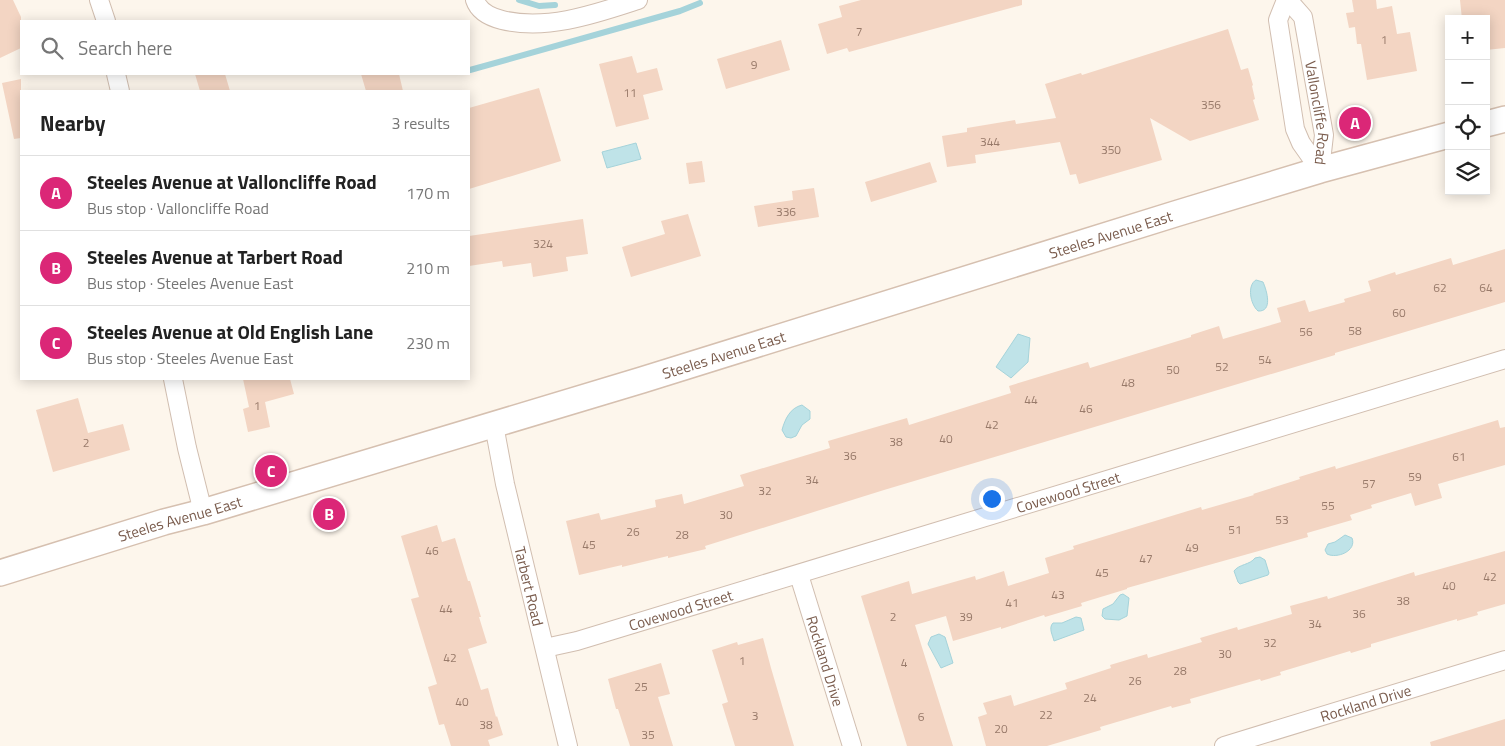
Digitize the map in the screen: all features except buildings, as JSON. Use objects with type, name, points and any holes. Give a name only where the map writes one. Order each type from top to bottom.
[{"type":"main road","points":[[1490,123],[1505,119]]},
{"type":"main road","name":"Steeles Avenue East","points":[[0,573],[164,522],[494,425],[1320,170],[1445,136]]},
{"type":"street","points":[[99,0],[106,20]]},
{"type":"street","points":[[475,0],[477,6],[484,13],[495,18],[516,23],[535,24],[590,15],[638,0]]},
{"type":"street","name":"Valloncliffe Road","points":[[1287,0],[1303,17],[1324,135],[1320,170],[1301,143],[1295,129],[1278,20],[1287,0]]},
{"type":"street","points":[[116,75],[120,90]]},
{"type":"street","name":"Covewood Street","points":[[545,648],[587,638],[799,575],[1505,359]]},
{"type":"street","points":[[173,380],[187,448],[203,512]]},
{"type":"street","name":"Tarbert Road","points":[[494,425],[505,484],[568,746]]},
{"type":"street","name":"Rockland Drive","points":[[799,575],[852,746]]},
{"type":"street","name":"Rockland Drive","points":[[1224,746],[1505,660]]},
{"type":"water","points":[[636,143],[641,159],[607,168],[602,152]]},
{"type":"water","points":[[1256,280],[1263,282],[1268,300],[1266,308],[1258,311],[1251,299],[1251,286]]},
{"type":"water","points":[[1018,334],[1030,338],[1028,362],[1011,378],[996,367]]},
{"type":"water","points":[[802,405],[810,411],[810,419],[802,425],[796,436],[786,437],[782,430],[786,418],[791,411]]},
{"type":"water","points":[[1345,535],[1352,538],[1352,547],[1341,555],[1327,554],[1325,550],[1328,544],[1335,542]]},
{"type":"water","points":[[1260,557],[1265,560],[1268,575],[1240,584],[1234,571]]},
{"type":"water","points":[[1123,594],[1129,598],[1127,616],[1119,620],[1105,619],[1102,616],[1103,609],[1113,604]]},
{"type":"water","points":[[1076,617],[1081,618],[1084,630],[1054,641],[1051,630],[1053,623],[1062,623]]},
{"type":"water","points":[[939,634],[945,637],[953,663],[941,668],[928,644],[931,637]]},
{"type":"waterway","points":[[519,0],[539,6],[555,5]]},
{"type":"waterway","points":[[470,70],[680,11],[700,3]]},
{"type":"place","name":"Steeles Avenue at Valloncliffe Road","points":[[1355,123]]},
{"type":"place","name":"Steeles Avenue at Old English Lane","points":[[271,471]]},
{"type":"place","name":"Steeles Avenue at Tarbert Road","points":[[329,514]]}]
